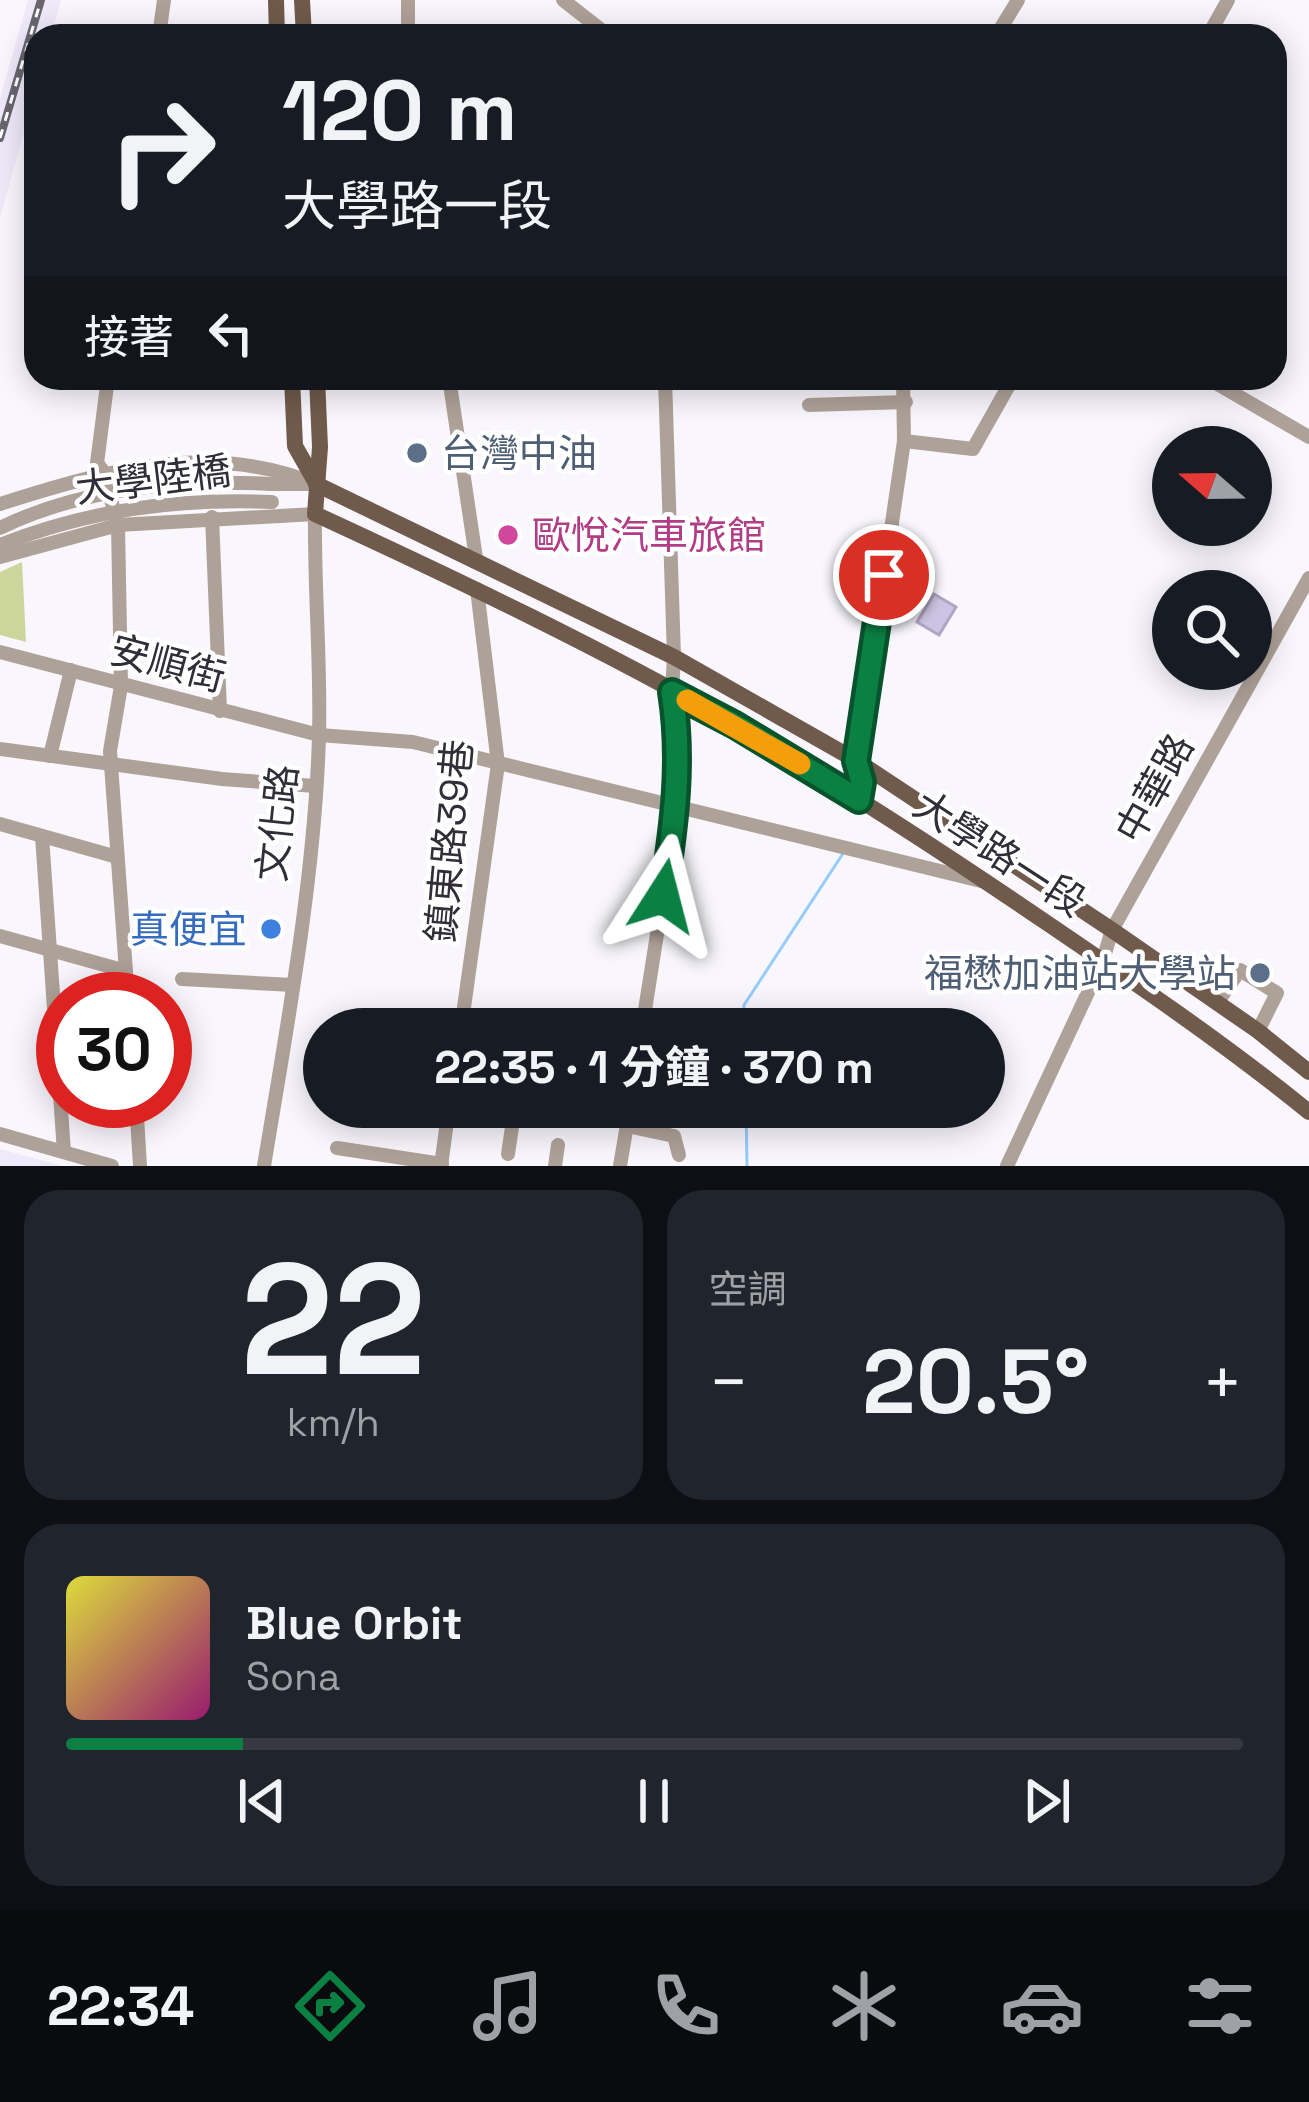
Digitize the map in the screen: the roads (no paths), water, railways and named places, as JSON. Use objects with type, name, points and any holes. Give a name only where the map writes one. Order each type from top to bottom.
[{"type":"main road","name":"文化路","points":[[293,390],[295,446],[316,484]]},
{"type":"main road","name":"文化路","points":[[316,514],[318,390]]},
{"type":"main road","name":"大學路一段","points":[[316,484],[674,656],[856,761],[1112,929],[1309,1072]]},
{"type":"main road","name":"大學路一段","points":[[316,514],[477,589],[735,725],[1103,960],[1241,1056],[1309,1112]]},
{"type":"street","points":[[563,0],[594,24]]},
{"type":"street","points":[[0,936],[126,971],[110,751],[121,686],[118,525],[104,471],[97,463],[106,390]]},
{"type":"street","points":[[450,390],[476,558]]},
{"type":"street","points":[[645,1008],[676,808],[680,740],[672,692],[665,390]]},
{"type":"street","points":[[859,800],[862,782],[856,761],[904,441],[904,390]]},
{"type":"street","points":[[904,441],[973,449],[1005,390]]},
{"type":"street","points":[[1228,390],[1309,437]]},
{"type":"street","points":[[809,405],[906,402]]},
{"type":"street","points":[[0,504],[104,471],[162,464],[269,467],[316,484]]},
{"type":"street","name":"大學陸橋","points":[[0,528],[56,507],[164,483],[316,484]]},
{"type":"street","name":"大學陸橋","points":[[0,545],[47,526],[143,506],[212,499],[272,502],[316,514]]},
{"type":"street","points":[[0,557],[118,525],[316,514]]},
{"type":"street","name":"文化路","points":[[263,1166],[293,985],[315,786],[319,735],[316,514]]},
{"type":"street","points":[[212,517],[220,711]]},
{"type":"street","name":"中華路","points":[[1007,1166],[1103,960],[1112,929],[1309,578]]},
{"type":"street","name":"鎮東路39巷","points":[[464,1008],[498,764],[477,589]]},
{"type":"street","points":[[0,670],[2,652]]},
{"type":"street","name":"安順街","points":[[2,652],[319,735],[413,742],[986,882]]},
{"type":"street","points":[[50,756],[70,670]]},
{"type":"street","points":[[0,749],[315,786]]},
{"type":"street","points":[[0,824],[117,857]]},
{"type":"street","points":[[42,836],[64,1152]]},
{"type":"street","points":[[1217,1003],[1240,970],[1277,993],[1258,1031]]},
{"type":"street","points":[[192,980],[293,985]]},
{"type":"street","points":[[138,1128],[140,1166]]},
{"type":"street","points":[[338,1148],[441,1165],[446,1128]]},
{"type":"street","points":[[508,1154],[512,1128]]},
{"type":"street","points":[[620,1166],[628,1128]]},
{"type":"street","points":[[637,1128],[674,1136],[679,1155]]},
{"type":"street","points":[[0,1134],[112,1166]]},
{"type":"street","points":[[555,1166],[558,1144]]},
{"type":"waterway","points":[[744,1008],[842,855]]},
{"type":"waterway","points":[[746,1128],[747,1166]]},
{"type":"railway","points":[[34,24],[41,0]]},
{"type":"railway","points":[[0,138],[24,57]]},
{"type":"place","name":"台灣中油","points":[[417,453]]},
{"type":"place","name":"歐悅汽車旅館","points":[[508,535]]},
{"type":"place","name":"真便宜","points":[[271,929]]},
{"type":"place","name":"福懋加油站大學站","points":[[1260,973]]}]
